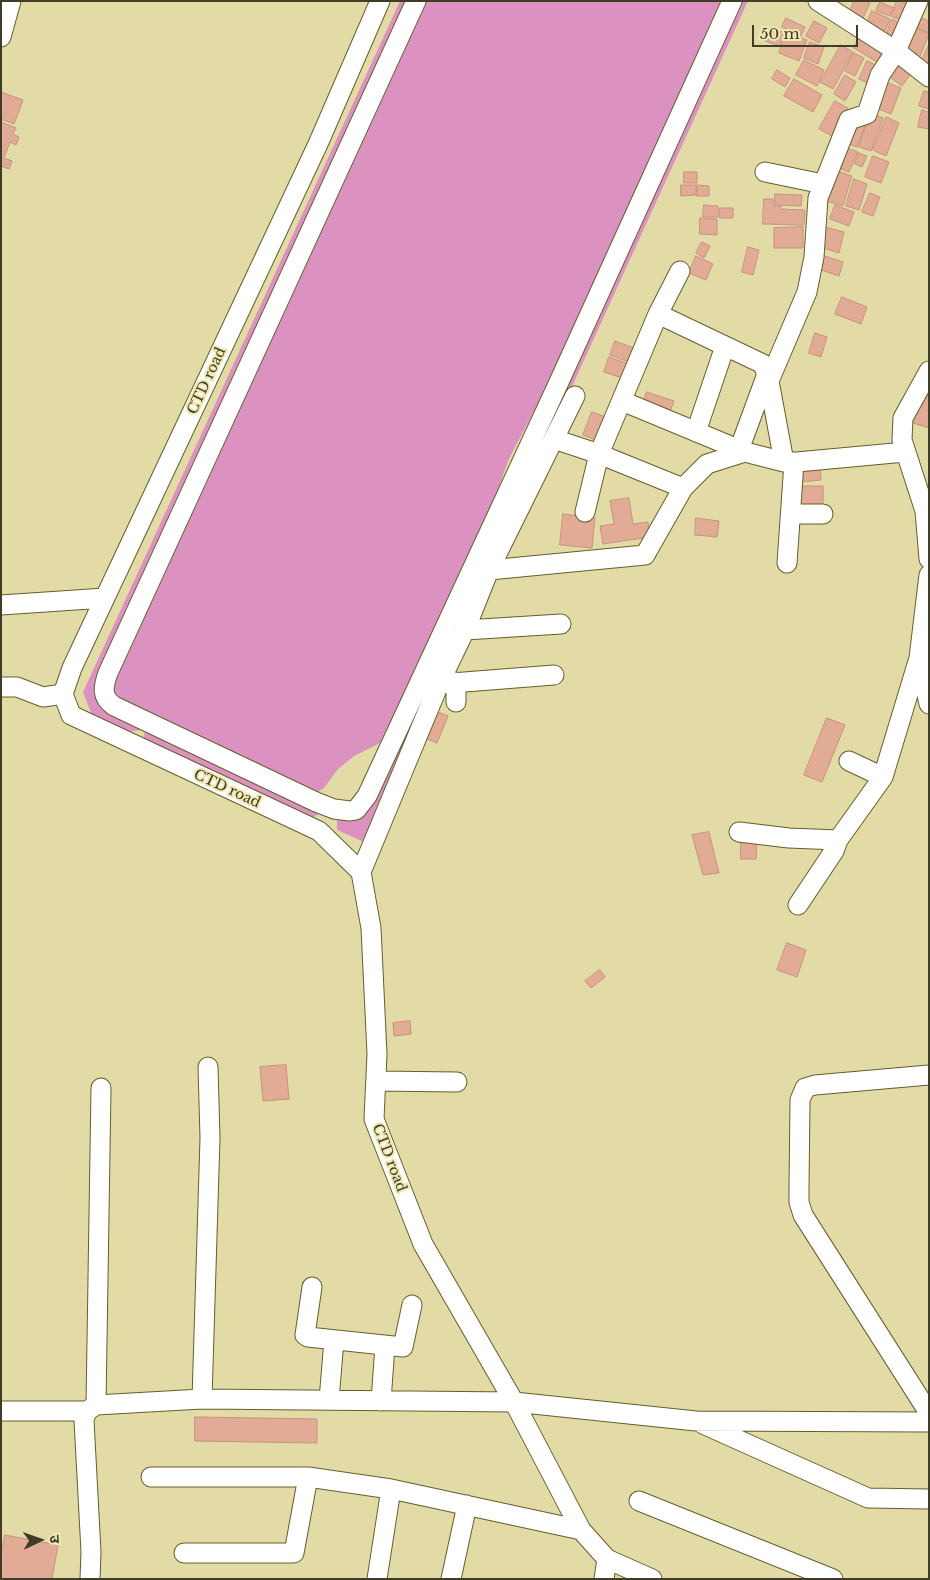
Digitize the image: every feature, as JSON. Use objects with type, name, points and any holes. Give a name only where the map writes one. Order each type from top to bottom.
[{"type":"street","points":[[1,37],[12,1]]},
{"type":"street","name":"CTD road","points":[[380,1],[318,144],[72,668],[63,694],[71,715],[318,831],[362,872],[371,928],[377,1054],[374,1119],[423,1244],[514,1402],[581,1530],[607,1559],[652,1579]]},
{"type":"street","points":[[416,1],[108,673],[103,690],[104,697],[114,706],[331,812],[356,810],[367,796],[559,382],[732,1]]},
{"type":"street","points":[[818,1],[896,51],[929,77]]},
{"type":"street","points":[[742,451],[768,378],[807,292],[814,257],[818,198],[823,184],[849,120],[867,114],[880,75],[896,51],[918,1]]},
{"type":"street","points":[[765,172],[823,184]]},
{"type":"street","points":[[585,512],[599,454],[658,314],[680,271]]},
{"type":"street","points":[[658,314],[763,364],[789,462],[791,514],[787,563]]},
{"type":"street","points":[[696,432],[726,346]]},
{"type":"street","points":[[929,371],[903,418],[902,440],[925,511],[929,559]]},
{"type":"street","points":[[362,872],[448,683],[465,630],[489,570],[575,396]]},
{"type":"street","points":[[622,401],[742,451],[789,462],[905,452]]},
{"type":"street","points":[[554,439],[599,454],[683,488]]},
{"type":"street","points":[[489,570],[646,556],[683,488],[707,464],[742,451]]},
{"type":"street","points":[[791,514],[823,514]]},
{"type":"street","points":[[798,905],[834,851],[838,840],[883,776],[919,658],[929,575]]},
{"type":"street","points":[[1,605],[105,598]]},
{"type":"street","points":[[465,630],[561,624]]},
{"type":"street","points":[[919,658],[929,704]]},
{"type":"street","points":[[448,683],[554,675]]},
{"type":"street","points":[[448,683],[456,702]]},
{"type":"street","points":[[1,687],[17,687],[42,697],[63,694]]},
{"type":"street","points":[[848,762],[883,776]]},
{"type":"street","points":[[739,832],[788,838],[838,840]]},
{"type":"street","points":[[202,1399],[210,1138],[208,1068]]},
{"type":"street","points":[[929,1075],[815,1085],[805,1088],[800,1100],[799,1202],[803,1215],[929,1413]]},
{"type":"street","points":[[376,1081],[457,1082]]},
{"type":"street","points":[[90,1579],[91,1542],[84,1420],[91,1408],[102,1088]]},
{"type":"street","points":[[312,1287],[304,1334],[308,1337],[401,1348],[405,1344],[412,1305]]},
{"type":"street","points":[[329,1400],[334,1340]]},
{"type":"street","points":[[381,1400],[385,1346]]},
{"type":"street","points":[[1,1411],[91,1408],[202,1399],[381,1400],[514,1402],[696,1421],[929,1422]]},
{"type":"street","points":[[696,1421],[868,1498],[929,1499]]},
{"type":"street","points":[[151,1477],[308,1477],[392,1489],[581,1530]]},
{"type":"street","points":[[184,1553],[294,1553],[308,1477]]},
{"type":"street","points":[[377,1579],[392,1489]]},
{"type":"street","points":[[639,1501],[834,1579]]},
{"type":"street","points":[[451,1579],[467,1505]]},
{"type":"street","points":[[604,1579],[607,1559]]},
{"type":"shaded area","points":[[400,1],[414,1],[101,693],[322,812],[312,818],[143,739],[145,732],[141,730],[127,732],[93,718],[83,692]]},
{"type":"shaded area","points":[[422,1],[726,1],[539,402],[508,461],[487,521],[384,741],[354,756],[338,769],[324,788],[312,793],[115,702],[110,676]]},
{"type":"shaded area","points":[[738,1],[748,1],[364,842],[337,830],[337,819],[350,817]]},
{"type":"building","points":[[854,1],[870,3],[863,18],[850,11]]},
{"type":"building","points":[[897,1],[914,1],[905,22],[891,16]]},
{"type":"building","points":[[880,2],[894,8],[890,16],[876,11]]},
{"type":"building","points":[[872,11],[890,19],[885,31],[867,23]]},
{"type":"building","points":[[916,15],[929,21],[929,33],[912,25]]},
{"type":"building","points":[[786,18],[805,27],[801,36],[782,27]]},
{"type":"building","points":[[892,19],[905,25],[897,43],[885,38]]},
{"type":"building","points":[[814,21],[827,28],[819,43],[806,36]]},
{"type":"building","points":[[767,27],[785,33],[780,46],[762,40]]},
{"type":"building","points":[[913,27],[929,34],[919,59],[903,52]]},
{"type":"building","points":[[787,32],[807,40],[799,61],[779,53]]},
{"type":"building","points":[[860,37],[883,51],[877,62],[854,48]]},
{"type":"building","points":[[810,42],[824,47],[818,64],[804,58]]},
{"type":"building","points":[[929,44],[929,71],[919,67]]},
{"type":"building","points":[[841,45],[853,52],[833,89],[820,82]]},
{"type":"building","points":[[854,53],[864,58],[855,76],[845,71]]},
{"type":"building","points":[[893,59],[912,72],[902,86],[884,73]]},
{"type":"building","points":[[804,60],[824,70],[817,86],[796,75]]},
{"type":"building","points":[[867,61],[878,66],[870,84],[859,79]]},
{"type":"building","points":[[777,70],[790,78],[785,87],[772,79]]},
{"type":"building","points":[[845,75],[856,82],[845,101],[834,94]]},
{"type":"building","points":[[794,79],[822,95],[813,112],[784,96]]},
{"type":"building","points":[[881,80],[901,88],[891,114],[874,107]]},
{"type":"building","points":[[924,91],[929,92],[929,109],[919,106]]},
{"type":"building","points":[[1,92],[23,100],[14,124],[1,119]]},
{"type":"building","points":[[835,101],[848,108],[832,136],[819,129]]},
{"type":"building","points":[[922,110],[929,112],[929,129],[918,127]]},
{"type":"building","points":[[870,113],[883,118],[871,151],[859,147]]},
{"type":"building","points":[[886,117],[899,123],[886,156],[873,150]]},
{"type":"building","points":[[1,122],[16,128],[13,134],[19,137],[16,145],[10,142],[4,158],[12,161],[9,169],[1,166]]},
{"type":"building","points":[[851,122],[865,127],[857,147],[843,142]]},
{"type":"building","points":[[847,148],[858,152],[849,172],[839,168]]},
{"type":"building","points":[[859,153],[867,156],[862,167],[855,164]]},
{"type":"building","points":[[873,156],[889,162],[881,183],[865,177]]},
{"type":"building","points":[[832,169],[852,176],[843,206],[823,200]]},
{"type":"building","points":[[684,172],[697,172],[697,183],[684,183]]},
{"type":"building","points":[[854,179],[867,184],[859,210],[846,206]]},
{"type":"building","points":[[681,185],[696,185],[696,195],[681,196]]},
{"type":"building","points":[[697,185],[709,186],[709,196],[697,196]]},
{"type":"building","points":[[870,193],[880,197],[873,216],[862,212]]},
{"type":"building","points":[[775,194],[802,195],[801,206],[775,205]]},
{"type":"building","points":[[764,199],[773,199],[773,206],[781,206],[781,209],[805,210],[804,225],[763,224]]},
{"type":"building","points":[[704,205],[718,206],[718,217],[703,217]]},
{"type":"building","points":[[835,205],[854,212],[849,226],[830,219]]},
{"type":"building","points":[[720,208],[733,208],[733,218],[720,218]]},
{"type":"building","points":[[700,218],[717,219],[717,235],[700,234]]},
{"type":"building","points":[[803,227],[803,248],[774,248],[774,228]]},
{"type":"building","points":[[825,227],[844,232],[839,253],[820,247]]},
{"type":"building","points":[[702,242],[710,246],[704,258],[696,253]]},
{"type":"building","points":[[748,247],[759,250],[753,275],[742,272]]},
{"type":"building","points":[[819,254],[843,262],[839,276],[815,268]]},
{"type":"building","points":[[696,256],[713,264],[706,280],[689,273]]},
{"type":"building","points":[[842,297],[867,307],[861,324],[835,314]]},
{"type":"building","points":[[815,333],[827,337],[821,357],[809,353]]},
{"type":"building","points":[[615,341],[634,348],[629,362],[610,355]]},
{"type":"building","points":[[609,357],[626,363],[622,378],[604,372]]},
{"type":"building","points":[[922,388],[929,391],[929,428],[910,422]]},
{"type":"building","points":[[647,392],[674,401],[669,414],[642,405]]},
{"type":"building","points":[[592,412],[609,418],[600,442],[583,435]]},
{"type":"building","points":[[820,464],[821,480],[800,482],[799,466]]},
{"type":"building","points":[[799,486],[823,486],[823,508],[799,508]]},
{"type":"building","points":[[629,498],[633,524],[648,522],[650,537],[603,544],[600,526],[614,524],[610,501]]},
{"type":"building","points":[[563,514],[595,518],[592,548],[560,545]]},
{"type":"building","points":[[696,518],[719,521],[717,537],[695,535]]},
{"type":"building","points":[[431,709],[448,716],[437,743],[420,736]]},
{"type":"building","points":[[827,718],[845,725],[822,782],[804,775]]},
{"type":"building","points":[[709,832],[719,873],[703,875],[692,835]]},
{"type":"building","points":[[741,840],[757,840],[756,859],[741,859]]},
{"type":"building","points":[[787,943],[806,950],[797,977],[777,970]]},
{"type":"building","points":[[600,970],[605,977],[591,988],[585,981]]},
{"type":"building","points":[[410,1021],[411,1034],[394,1036],[393,1023]]},
{"type":"building","points":[[286,1065],[289,1099],[263,1101],[260,1067]]},
{"type":"building","points":[[195,1417],[317,1419],[317,1443],[195,1441]]},
{"type":"building","points":[[5,1535],[58,1545],[52,1579],[1,1579],[1,1556]]}]
